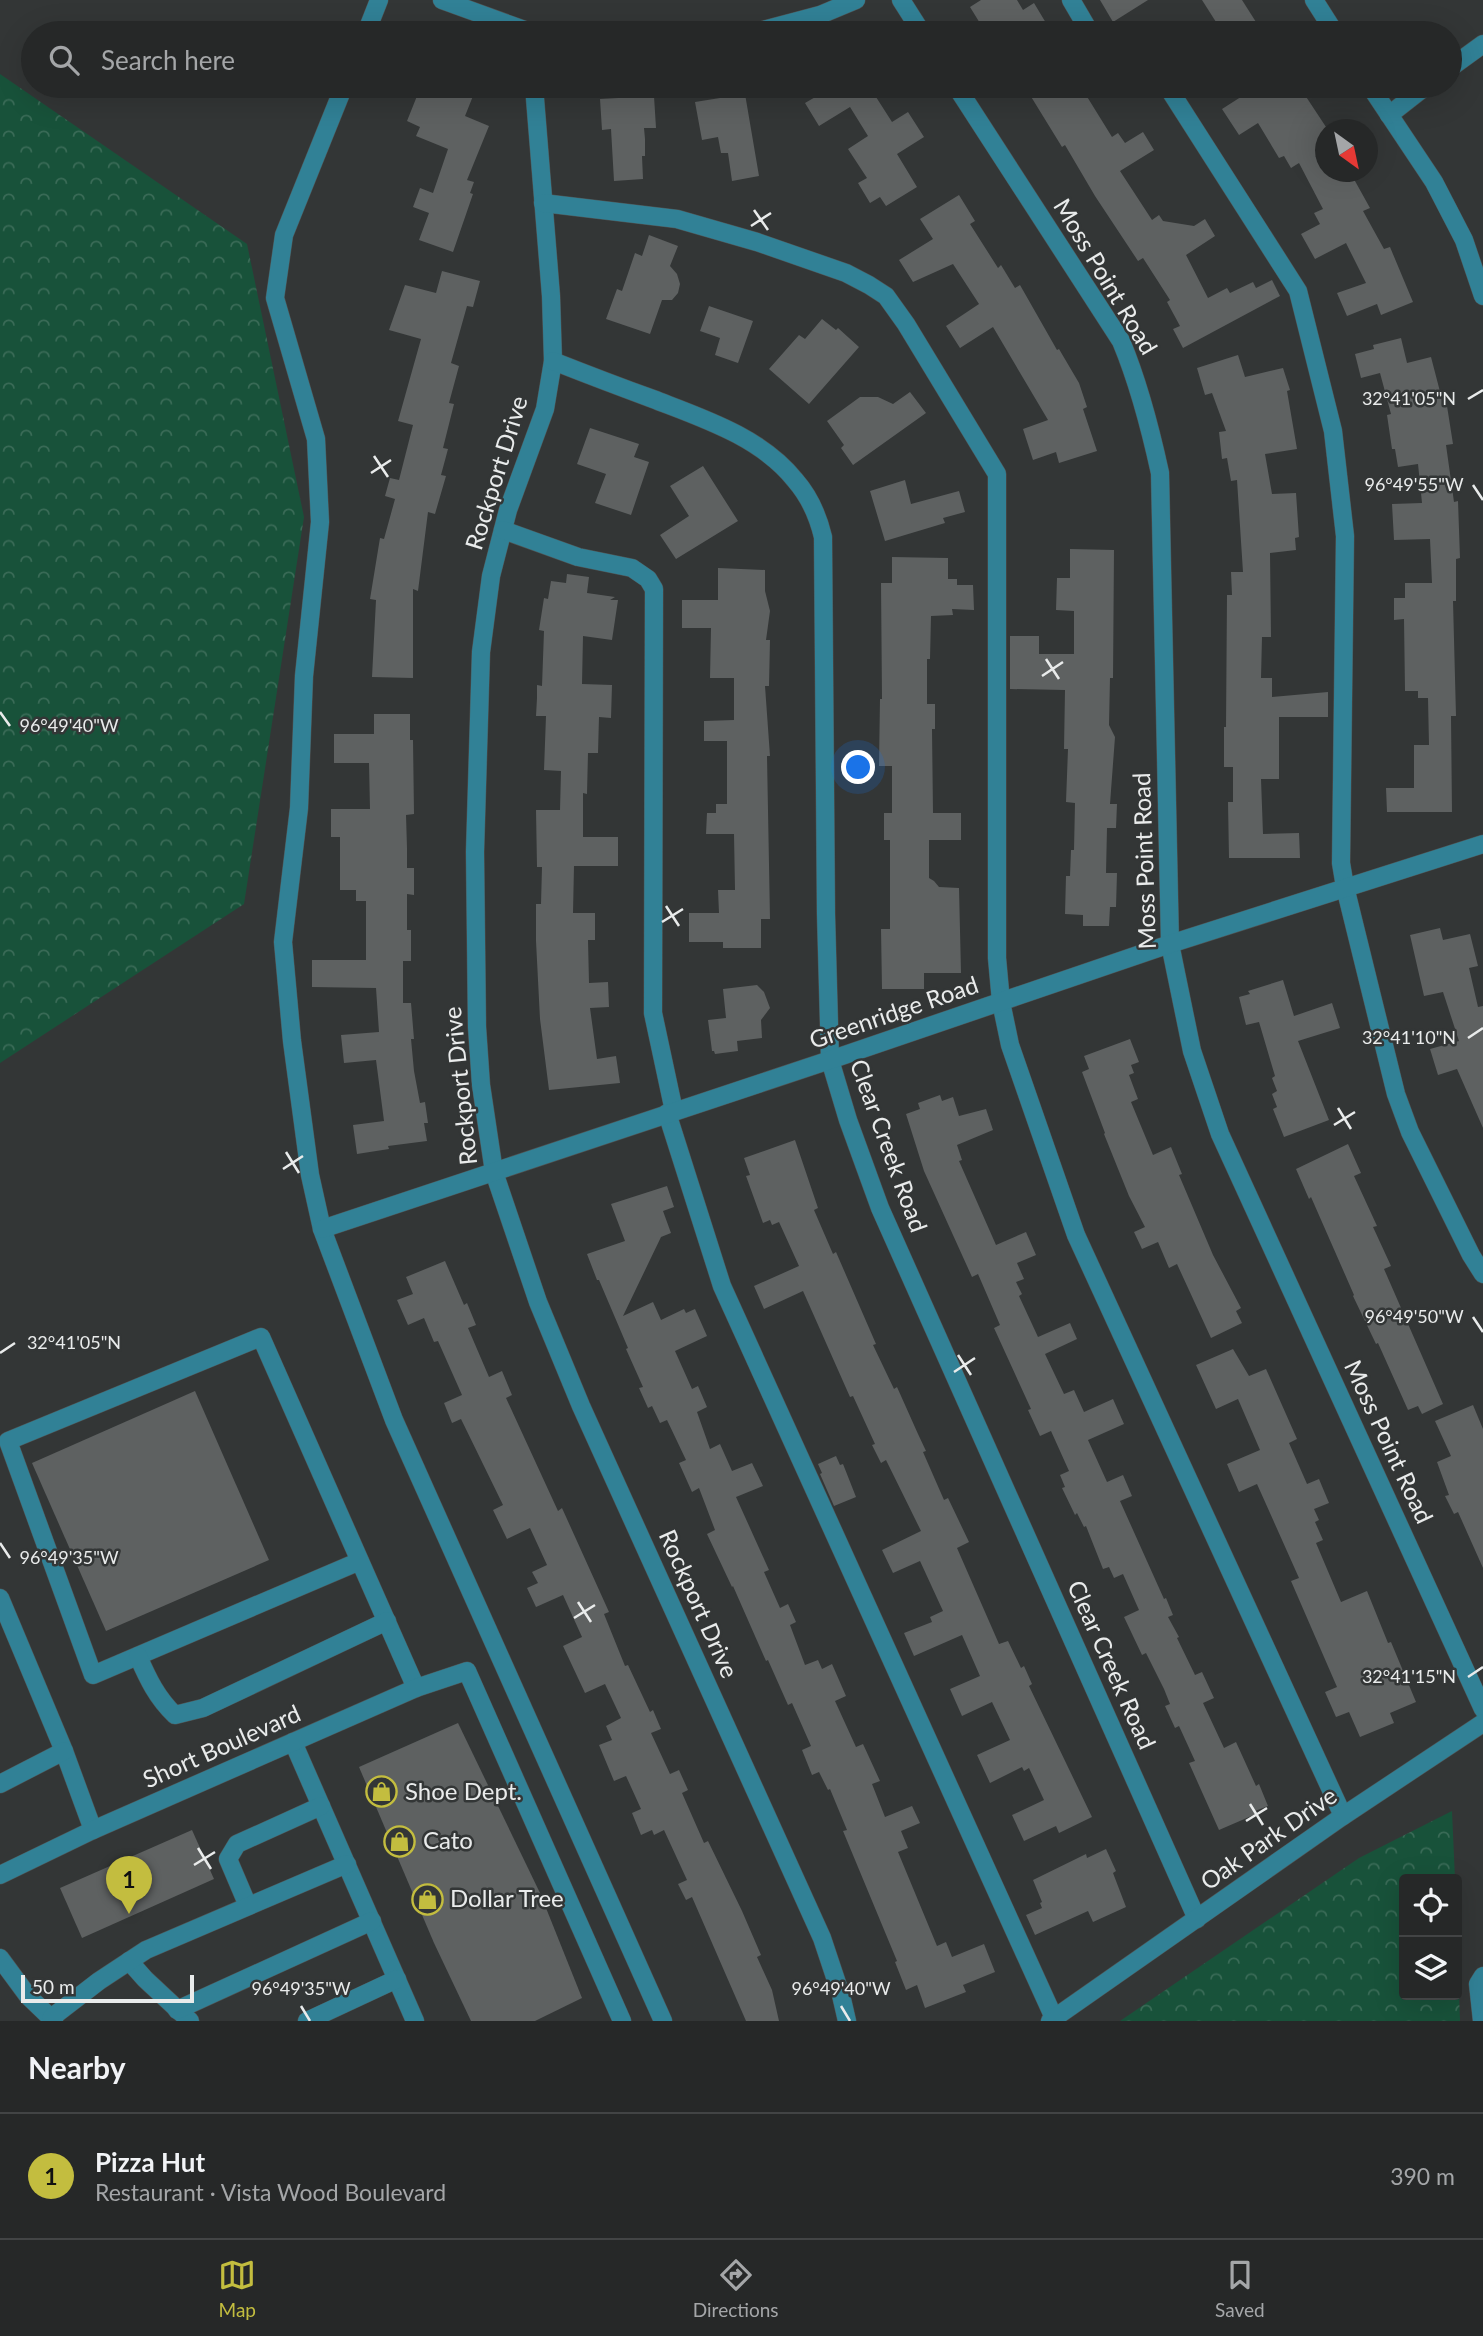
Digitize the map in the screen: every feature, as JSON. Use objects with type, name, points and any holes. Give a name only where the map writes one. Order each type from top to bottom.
[{"type":"street","points":[[371,21],[379,0]]},
{"type":"street","points":[[442,0],[501,21]]},
{"type":"street","points":[[797,21],[856,0]]},
{"type":"street","points":[[901,0],[914,21]]},
{"type":"street","points":[[1071,0],[1083,21]]},
{"type":"street","points":[[1314,0],[1327,21]]},
{"type":"street","points":[[1462,59],[1483,44]]},
{"type":"street","points":[[339,98],[284,235],[275,298],[316,439],[320,522],[304,676],[299,808],[283,942],[292,1041],[310,1175],[322,1229],[394,1420],[663,2021]]},
{"type":"street","name":"Rockport Drive","points":[[535,98],[553,361],[545,409],[508,510],[491,576],[481,652],[475,852],[477,1027],[481,1085],[494,1172],[542,1313],[581,1406],[822,1938],[847,2021]]},
{"type":"street","name":"Moss Point Road","points":[[964,98],[1121,341],[1136,375],[1160,473],[1170,944],[1192,1051],[1220,1134],[1483,1709]]},
{"type":"street","points":[[1175,98],[1298,290],[1334,430],[1345,536],[1341,863],[1345,887],[1396,1094],[1410,1132],[1471,1255],[1483,1273]]},
{"type":"street","points":[[1378,98],[1433,182],[1464,240],[1483,296]]},
{"type":"street","points":[[1390,116],[1412,98]]},
{"type":"street","points":[[543,203],[677,219],[757,242],[846,273],[869,285],[886,296],[906,324],[997,474],[997,958],[1001,1002],[1010,1045],[1076,1235],[1343,1816]]},
{"type":"street","name":"Clear Creek Road","points":[[553,361],[712,421],[755,445],[796,480],[818,517],[823,537],[830,1060],[848,1120],[880,1208],[1197,1919]]},
{"type":"street","points":[[503,530],[578,557],[632,568],[648,579],[654,589],[653,1013],[670,1112],[722,1286],[1052,2020]]},
{"type":"street","name":"Greenridge Road","points":[[322,1229],[1170,944],[1483,844]]},
{"type":"street","points":[[360,1561],[93,1675],[8,1441],[261,1337],[387,1621],[416,1688]]},
{"type":"street","points":[[0,1598],[64,1751],[93,1830]]},
{"type":"street","points":[[138,1656],[152,1688],[162,1703],[175,1715],[203,1708],[387,1621]]},
{"type":"street","name":"Short Boulevard","points":[[0,1875],[93,1830],[416,1688],[467,1671],[622,2021]]},
{"type":"street","name":"Oak Park Drive","points":[[1052,2020],[1343,1816],[1483,1723]]},
{"type":"street","points":[[293,1742],[415,2021]]},
{"type":"street","points":[[0,1784],[64,1751]]},
{"type":"street","points":[[248,1906],[228,1859],[237,1843],[321,1806]]},
{"type":"street","points":[[0,1958],[29,1996],[52,2019],[99,1981],[146,1950],[346,1864]]},
{"type":"street","points":[[130,1961],[183,2015],[372,1922]]},
{"type":"street","points":[[1482,2021],[1478,1984],[1483,1976]]},
{"type":"street","points":[[307,2021],[397,1979]]},
{"type":"green space","points":[[0,74],[21,88],[21,98],[35,98],[247,244],[304,517],[244,904],[0,1063]]},
{"type":"green space","points":[[1452,1811],[1455,1874],[1399,1874],[1399,2000],[1459,2000],[1460,2021],[1120,2021],[1359,1858]]},
{"type":"building","points":[[981,0],[1017,0],[1023,10],[1034,3],[1045,21],[979,21],[970,7]]},
{"type":"building","points":[[1100,0],[1148,0],[1115,21]]},
{"type":"building","points":[[1202,0],[1242,0],[1255,21],[1215,21]]},
{"type":"building","points":[[416,98],[472,98],[465,116],[489,126],[467,180],[474,182],[470,193],[473,194],[453,252],[419,240],[429,213],[413,207],[420,188],[433,193],[448,149],[416,136],[420,127],[407,121]]},
{"type":"building","points":[[654,98],[656,128],[644,128],[643,179],[614,181],[611,129],[602,130],[600,99]]},
{"type":"building","points":[[746,98],[759,176],[732,181],[728,153],[721,153],[718,137],[702,140],[695,102]]},
{"type":"building","points":[[814,98],[877,98],[892,122],[908,112],[924,137],[897,154],[917,187],[886,206],[880,197],[870,203],[858,183],[867,178],[848,149],[868,136],[850,107],[819,126],[805,103]]},
{"type":"building","points":[[1032,98],[1088,98],[1112,137],[1118,133],[1125,143],[1143,132],[1154,150],[1120,171],[1152,220],[1159,215],[1163,221],[1194,226],[1205,219],[1215,236],[1186,255],[1208,298],[1227,288],[1230,293],[1253,282],[1256,288],[1272,280],[1280,296],[1183,348],[1173,329],[1180,326],[1167,302],[1170,300],[1143,258],[1138,261],[1065,145],[1062,147]]},
{"type":"building","points":[[1239,98],[1307,98],[1321,119],[1315,119],[1315,182],[1356,182],[1370,208],[1363,211],[1384,249],[1390,247],[1413,302],[1381,315],[1377,304],[1347,316],[1337,293],[1366,283],[1346,243],[1315,259],[1301,234],[1320,224],[1314,213],[1323,209],[1299,163],[1291,168],[1284,156],[1279,158],[1258,123],[1239,135],[1222,109]]},
{"type":"building","points":[[959,195],[975,221],[970,224],[998,268],[1001,265],[1015,288],[1020,285],[1079,383],[1087,407],[1083,409],[1097,451],[1059,463],[1056,452],[1033,460],[1023,429],[1048,420],[993,327],[960,348],[946,326],[979,304],[953,264],[913,282],[899,260],[933,239],[920,219]]},
{"type":"building","points":[[649,235],[678,246],[670,266],[677,274],[680,284],[678,293],[672,300],[662,300],[650,334],[606,319],[617,289],[622,291],[635,253],[642,256]]},
{"type":"building","points":[[442,271],[480,281],[473,307],[467,306],[451,363],[459,366],[449,403],[454,404],[443,448],[448,449],[441,475],[446,476],[435,514],[428,512],[418,591],[413,589],[413,678],[372,677],[376,600],[370,599],[380,538],[384,539],[395,499],[385,496],[390,478],[399,480],[413,425],[398,421],[421,339],[389,330],[405,285],[436,293]]},
{"type":"building","points":[[709,306],[753,321],[738,363],[715,355],[720,338],[700,331]]},
{"type":"building","points":[[822,319],[836,330],[838,328],[859,347],[809,404],[769,369],[799,335],[805,339]]},
{"type":"building","points":[[1401,338],[1407,363],[1431,357],[1444,407],[1447,406],[1453,444],[1446,445],[1454,502],[1458,501],[1460,558],[1456,559],[1456,601],[1453,601],[1456,716],[1451,716],[1452,812],[1387,812],[1386,788],[1414,788],[1414,745],[1429,745],[1428,698],[1418,698],[1418,691],[1405,691],[1404,619],[1394,620],[1394,598],[1405,598],[1405,583],[1432,583],[1430,539],[1394,540],[1392,504],[1422,503],[1418,464],[1398,467],[1395,449],[1392,449],[1387,415],[1391,414],[1380,373],[1361,378],[1355,354],[1374,349],[1373,345]]},
{"type":"building","points":[[1238,355],[1245,377],[1283,368],[1290,390],[1287,391],[1297,449],[1265,454],[1272,494],[1296,493],[1299,537],[1295,538],[1296,550],[1270,553],[1271,637],[1262,637],[1261,678],[1272,678],[1272,697],[1328,692],[1328,717],[1279,717],[1279,779],[1261,779],[1263,834],[1299,833],[1300,858],[1229,858],[1228,802],[1233,802],[1233,767],[1224,767],[1227,595],[1232,595],[1231,572],[1243,572],[1237,480],[1231,481],[1227,458],[1222,459],[1219,432],[1226,431],[1212,393],[1205,395],[1197,368]]},
{"type":"building","points":[[910,392],[926,413],[853,465],[841,448],[844,445],[827,421],[860,397],[878,397],[893,404]]},
{"type":"building","points":[[590,428],[639,444],[634,457],[649,462],[631,515],[595,503],[606,474],[577,464]]},
{"type":"building","points":[[703,466],[738,521],[676,559],[660,535],[689,516],[670,486]]},
{"type":"building","points":[[905,480],[911,504],[959,491],[965,512],[943,518],[945,523],[885,541],[870,491]]},
{"type":"building","points":[[1070,549],[1114,550],[1113,678],[1110,678],[1109,725],[1115,737],[1110,804],[1117,804],[1116,828],[1107,828],[1106,873],[1117,873],[1116,907],[1110,907],[1109,926],[1083,926],[1083,915],[1065,914],[1066,876],[1070,876],[1071,850],[1074,850],[1075,803],[1066,802],[1068,749],[1064,749],[1065,690],[1010,689],[1010,636],[1039,636],[1039,654],[1074,654],[1074,611],[1056,610],[1057,578],[1070,578]]},
{"type":"building","points":[[892,557],[948,558],[948,579],[957,579],[957,585],[973,585],[974,610],[952,609],[953,615],[931,616],[927,704],[935,704],[935,729],[932,729],[933,813],[961,813],[961,840],[929,840],[929,878],[939,887],[959,888],[961,973],[924,973],[924,989],[882,989],[881,929],[890,929],[890,840],[884,840],[884,813],[892,813],[892,766],[879,766],[882,699],[881,583],[892,583]]},
{"type":"building","points":[[718,568],[765,570],[765,591],[770,611],[766,640],[770,640],[769,686],[765,686],[770,756],[767,756],[770,919],[761,919],[761,948],[723,948],[723,942],[689,942],[689,913],[719,913],[718,890],[735,890],[734,834],[706,834],[707,813],[716,813],[716,804],[727,804],[727,741],[704,741],[704,721],[734,720],[734,678],[710,678],[711,628],[682,628],[682,600],[718,600]]},
{"type":"building","points":[[567,574],[589,577],[587,593],[615,597],[610,600],[618,600],[612,640],[583,636],[582,684],[612,685],[611,718],[599,717],[598,753],[588,753],[587,794],[583,793],[583,837],[618,837],[618,866],[574,866],[573,913],[595,913],[595,940],[588,940],[589,983],[608,982],[609,1007],[590,1008],[597,1059],[616,1056],[620,1083],[549,1090],[540,1019],[536,941],[536,904],[541,904],[542,867],[537,867],[536,810],[560,810],[561,771],[544,770],[546,716],[536,716],[537,685],[542,686],[544,631],[539,630],[544,598],[548,599],[551,581],[566,583]]},
{"type":"building","points":[[374,714],[410,714],[414,814],[406,815],[407,868],[414,868],[414,895],[407,894],[407,930],[411,930],[411,961],[403,961],[403,1003],[411,1003],[414,1071],[420,1103],[425,1102],[428,1123],[424,1123],[427,1141],[388,1146],[389,1149],[357,1154],[353,1125],[384,1121],[376,1060],[344,1063],[341,1035],[379,1032],[376,988],[312,987],[312,960],[366,960],[366,901],[356,901],[356,890],[340,890],[340,837],[331,837],[331,809],[370,809],[369,763],[334,763],[334,734],[374,734]]},
{"type":"building","points":[[1440,928],[1443,940],[1470,934],[1478,966],[1469,968],[1478,1007],[1483,1006],[1483,1128],[1457,1069],[1438,1075],[1430,1049],[1459,1041],[1443,992],[1424,996],[1410,935]]},
{"type":"building","points":[[1283,980],[1294,1016],[1332,1003],[1340,1028],[1298,1041],[1329,1120],[1284,1137],[1273,1109],[1277,1107],[1272,1094],[1277,1091],[1272,1078],[1275,1076],[1259,1022],[1246,1025],[1239,997],[1250,994],[1248,991]]},
{"type":"building","points":[[757,985],[764,992],[770,1008],[761,1020],[762,1038],[737,1041],[738,1051],[715,1054],[712,1051],[708,1020],[726,1018],[723,989]]},
{"type":"building","points":[[1130,1039],[1139,1062],[1131,1065],[1134,1073],[1129,1075],[1138,1099],[1131,1102],[1153,1155],[1171,1147],[1182,1174],[1179,1175],[1213,1255],[1241,1308],[1236,1311],[1242,1323],[1211,1338],[1177,1264],[1169,1268],[1158,1242],[1142,1249],[1134,1232],[1145,1227],[1129,1196],[1082,1072],[1089,1069],[1084,1056]]},
{"type":"building","points":[[940,1095],[942,1101],[953,1097],[959,1116],[986,1109],[993,1130],[957,1145],[962,1160],[959,1161],[996,1245],[1026,1232],[1036,1255],[1017,1263],[1024,1279],[1016,1282],[1022,1294],[1019,1296],[1038,1337],[1070,1323],[1077,1339],[1045,1354],[1064,1394],[1074,1390],[1084,1412],[1113,1399],[1124,1424],[1088,1440],[1107,1482],[1123,1475],[1132,1496],[1120,1501],[1164,1599],[1166,1598],[1173,1615],[1168,1617],[1179,1637],[1177,1638],[1195,1675],[1202,1672],[1214,1698],[1203,1703],[1224,1748],[1236,1742],[1268,1806],[1219,1830],[1189,1763],[1195,1761],[1179,1726],[1175,1728],[1165,1706],[1170,1704],[1164,1689],[1146,1653],[1142,1655],[1124,1617],[1139,1610],[1123,1574],[1114,1578],[1109,1567],[1103,1569],[1086,1526],[1084,1527],[1077,1513],[1075,1515],[1062,1488],[1065,1487],[1060,1475],[1069,1471],[1051,1431],[1040,1436],[1028,1410],[1031,1409],[994,1328],[1000,1325],[978,1274],[972,1277],[924,1171],[906,1114],[920,1109],[918,1103]]},
{"type":"building","points":[[795,1140],[818,1208],[814,1210],[833,1254],[836,1252],[876,1344],[873,1345],[894,1389],[897,1387],[926,1451],[923,1452],[944,1500],[948,1498],[969,1542],[957,1548],[999,1644],[1008,1641],[1021,1668],[1024,1666],[1032,1684],[1029,1686],[1092,1817],[1059,1833],[1056,1826],[1024,1841],[1012,1815],[1044,1800],[1029,1768],[1024,1771],[1022,1767],[990,1783],[977,1755],[1010,1740],[992,1702],[962,1716],[950,1689],[980,1676],[962,1635],[914,1656],[904,1633],[932,1622],[930,1617],[943,1611],[920,1561],[893,1573],[882,1550],[921,1531],[886,1460],[881,1463],[872,1445],[875,1444],[853,1396],[850,1397],[803,1291],[764,1309],[754,1286],[799,1266],[779,1222],[772,1225],[770,1220],[763,1223],[746,1176],[750,1175],[744,1158]]},
{"type":"building","points":[[1348,1144],[1361,1173],[1354,1176],[1377,1226],[1373,1227],[1391,1266],[1384,1269],[1443,1404],[1422,1414],[1418,1406],[1408,1410],[1296,1169]]},
{"type":"building","points":[[667,1186],[674,1207],[663,1211],[671,1233],[661,1237],[623,1316],[653,1302],[661,1320],[684,1309],[686,1313],[695,1309],[707,1336],[675,1351],[692,1389],[698,1386],[707,1407],[697,1412],[710,1449],[720,1444],[732,1471],[752,1463],[763,1486],[736,1497],[769,1570],[764,1572],[780,1608],[788,1604],[796,1622],[790,1625],[805,1665],[818,1660],[822,1669],[832,1664],[846,1696],[835,1701],[856,1747],[863,1744],[880,1781],[872,1784],[885,1817],[912,1806],[920,1823],[901,1831],[908,1848],[898,1852],[937,1946],[946,1942],[952,1957],[984,1944],[995,1972],[963,1985],[966,1992],[925,2008],[917,1985],[906,1990],[895,1962],[897,1961],[843,1831],[847,1830],[830,1789],[828,1790],[819,1772],[812,1775],[802,1750],[811,1746],[792,1703],[788,1705],[768,1660],[766,1661],[707,1534],[715,1530],[699,1488],[692,1492],[679,1463],[686,1460],[667,1420],[660,1423],[652,1406],[648,1408],[639,1388],[643,1387],[626,1349],[628,1348],[587,1254],[625,1241],[611,1204]]},
{"type":"building","points":[[445,1261],[476,1325],[468,1328],[489,1377],[502,1371],[512,1395],[506,1398],[558,1511],[562,1508],[609,1612],[604,1614],[625,1666],[628,1665],[650,1712],[653,1710],[661,1729],[651,1733],[670,1774],[679,1770],[688,1790],[682,1793],[704,1843],[708,1841],[742,1911],[761,1955],[757,1957],[772,1990],[779,2021],[746,2021],[692,1897],[686,1900],[678,1884],[687,1880],[664,1830],[654,1835],[652,1830],[641,1835],[632,1813],[641,1809],[626,1776],[614,1781],[599,1745],[612,1740],[606,1726],[621,1718],[605,1684],[585,1693],[563,1646],[582,1637],[563,1595],[536,1607],[527,1588],[538,1583],[532,1572],[547,1565],[530,1528],[507,1539],[493,1510],[503,1505],[461,1419],[452,1423],[444,1403],[462,1395],[438,1341],[434,1342],[424,1318],[408,1325],[397,1300],[413,1294],[406,1277]]},
{"type":"building","points":[[1233,1349],[1249,1376],[1266,1369],[1297,1439],[1289,1443],[1307,1484],[1319,1479],[1329,1503],[1314,1509],[1319,1520],[1315,1522],[1323,1540],[1316,1543],[1341,1602],[1367,1591],[1416,1702],[1390,1713],[1394,1723],[1360,1737],[1349,1712],[1336,1717],[1325,1692],[1337,1687],[1291,1581],[1299,1578],[1257,1484],[1239,1492],[1227,1464],[1260,1450],[1238,1399],[1216,1409],[1196,1365]]},
{"type":"building","points":[[195,1391],[269,1560],[106,1631],[32,1463]]},
{"type":"building","points":[[1473,1405],[1483,1429],[1483,1568],[1458,1512],[1454,1514],[1445,1496],[1449,1495],[1437,1462],[1451,1456],[1435,1421]]},
{"type":"building","points":[[836,1456],[840,1465],[843,1464],[856,1497],[834,1506],[818,1464]]},
{"type":"building","points":[[458,1723],[540,1893],[582,1998],[535,2021],[471,2021],[434,1943],[359,1767]]},
{"type":"building","points":[[192,1830],[214,1879],[82,1938],[60,1888]]},
{"type":"building","points":[[1106,1849],[1116,1871],[1113,1873],[1126,1907],[1093,1922],[1088,1911],[1035,1935],[1026,1915],[1042,1908],[1033,1880],[1086,1854],[1087,1858]]},
{"type":"place","name":"Shoe Dept.","points":[[382,1792]]},
{"type":"place","name":"Cato","points":[[400,1841]]},
{"type":"place","name":"Dollar Tree","points":[[427,1899]]},
{"type":"place","name":"Pizza Hut","points":[[129,1914]]}]
